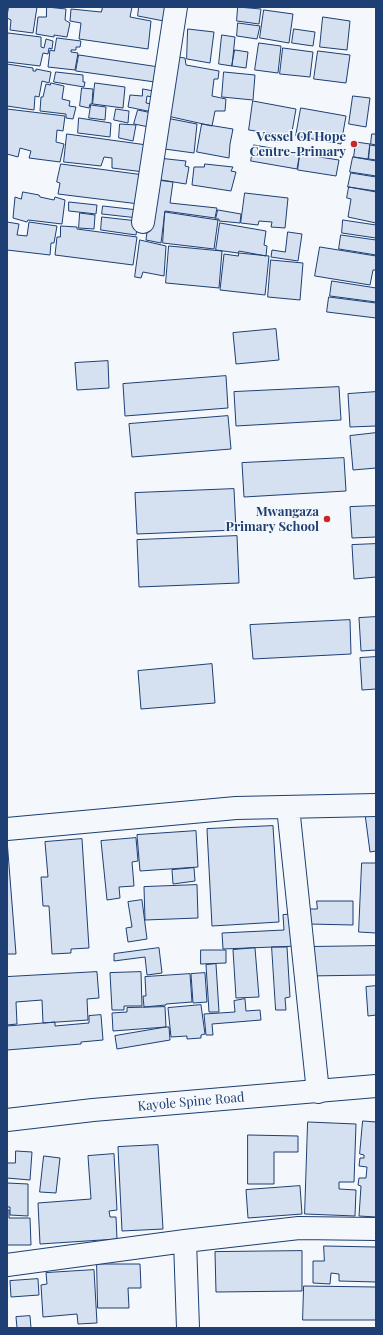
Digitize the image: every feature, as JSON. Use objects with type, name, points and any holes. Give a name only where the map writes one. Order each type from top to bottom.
[{"type":"street","points":[[143,222],[176,7]]},
{"type":"street","points":[[7,829],[236,808],[376,805]]},
{"type":"street","points":[[288,807],[318,1092]]},
{"type":"street","name":"Kayole Spine Road","points":[[7,1120],[93,1110],[376,1086]]},
{"type":"street","points":[[7,1265],[185,1241],[300,1228],[376,1228]]},
{"type":"street","points":[[185,1241],[188,1328]]},
{"type":"building","points":[[9,7],[37,7],[33,33],[10,30],[11,20],[7,18]]},
{"type":"building","points":[[47,7],[66,9],[65,20],[70,23],[67,37],[54,35],[54,37],[36,34],[38,17],[46,17]]},
{"type":"building","points":[[103,7],[132,7],[130,17],[151,21],[148,49],[79,39],[81,23],[70,21],[71,9],[101,12]]},
{"type":"building","points":[[139,7],[166,7],[169,22],[138,16]]},
{"type":"building","points":[[238,7],[261,9],[259,24],[237,21]]},
{"type":"building","points":[[264,10],[293,14],[289,43],[260,38]]},
{"type":"building","points":[[323,17],[350,21],[347,50],[320,47]]},
{"type":"building","points":[[238,23],[260,26],[257,39],[237,36]]},
{"type":"building","points":[[188,29],[214,32],[210,63],[187,59]]},
{"type":"building","points":[[294,29],[315,32],[313,46],[292,43]]},
{"type":"building","points":[[8,33],[41,37],[41,47],[44,48],[46,39],[53,41],[52,49],[49,48],[48,54],[43,53],[40,66],[7,62]]},
{"type":"building","points":[[222,35],[235,37],[232,66],[219,64]]},
{"type":"building","points":[[57,38],[81,41],[80,47],[76,47],[76,50],[71,50],[71,52],[78,53],[75,70],[48,67],[50,50],[54,51]]},
{"type":"building","points":[[259,43],[281,46],[278,73],[255,70]]},
{"type":"building","points":[[283,48],[313,52],[310,77],[280,74]]},
{"type":"building","points":[[235,50],[248,52],[246,68],[232,66]]},
{"type":"building","points":[[318,51],[350,55],[346,83],[314,79]]},
{"type":"building","points":[[79,55],[159,67],[155,82],[76,71]]},
{"type":"building","points":[[177,57],[185,58],[186,65],[219,71],[218,79],[214,79],[212,96],[226,99],[225,111],[215,111],[212,126],[163,115]]},
{"type":"building","points":[[7,64],[33,68],[33,71],[36,71],[36,69],[51,72],[49,83],[42,81],[39,97],[35,96],[34,110],[7,106]]},
{"type":"building","points":[[56,72],[83,75],[83,82],[85,82],[84,87],[54,82]]},
{"type":"building","points":[[224,72],[255,75],[253,100],[222,97]]},
{"type":"building","points":[[51,83],[64,86],[62,99],[70,101],[69,106],[76,107],[73,119],[66,118],[66,114],[40,111],[41,97],[43,97],[46,84],[50,85]]},
{"type":"building","points":[[95,83],[125,87],[123,108],[93,104]]},
{"type":"building","points":[[82,88],[93,89],[92,104],[90,104],[89,108],[80,106]]},
{"type":"building","points":[[143,89],[159,92],[158,98],[147,96],[146,103],[158,105],[157,113],[128,107],[130,95],[142,96]]},
{"type":"building","points":[[353,96],[370,98],[366,127],[349,124]]},
{"type":"building","points":[[253,101],[296,109],[291,137],[249,130]]},
{"type":"building","points":[[91,105],[106,107],[105,120],[89,118]]},
{"type":"building","points":[[301,108],[346,116],[341,144],[296,136]]},
{"type":"building","points":[[7,109],[65,116],[63,131],[57,130],[56,142],[64,144],[60,162],[29,158],[31,151],[20,148],[18,157],[7,154]]},
{"type":"building","points":[[116,109],[129,111],[128,123],[114,120]]},
{"type":"building","points":[[138,110],[152,113],[149,127],[134,124]]},
{"type":"building","points":[[161,117],[197,124],[194,153],[157,148]]},
{"type":"building","points":[[79,118],[111,123],[110,137],[78,133]]},
{"type":"building","points":[[120,124],[136,125],[133,141],[119,138]]},
{"type":"building","points":[[202,124],[233,129],[229,158],[197,152]]},
{"type":"building","points":[[67,134],[147,145],[144,172],[112,168],[112,158],[104,157],[101,166],[64,162]]},
{"type":"building","points":[[372,134],[376,134],[376,145],[371,144]]},
{"type":"building","points":[[356,142],[370,144],[368,159],[354,157]]},
{"type":"building","points":[[254,145],[300,153],[297,169],[251,161]]},
{"type":"building","points":[[370,145],[376,146],[376,160],[369,159]]},
{"type":"building","points":[[300,154],[339,160],[336,176],[298,170]]},
{"type":"building","points":[[353,157],[376,161],[376,176],[350,172]]},
{"type":"building","points":[[158,158],[186,161],[185,166],[189,167],[186,184],[155,179]]},
{"type":"building","points":[[61,164],[144,175],[139,204],[58,194],[60,183],[57,182]]},
{"type":"building","points":[[205,164],[233,167],[231,171],[236,172],[231,191],[192,185],[194,167],[204,167]]},
{"type":"building","points":[[351,173],[376,177],[376,191],[348,187]]},
{"type":"building","points":[[157,180],[173,182],[170,203],[217,208],[215,218],[165,211],[161,243],[146,240],[150,207]]},
{"type":"building","points":[[349,187],[376,192],[376,223],[348,217],[351,199],[347,198]]},
{"type":"building","points":[[23,192],[54,200],[55,197],[65,200],[62,224],[28,220],[27,222],[13,218],[15,197],[21,199]]},
{"type":"building","points":[[245,193],[288,198],[285,228],[271,227],[272,222],[259,221],[258,225],[241,223]]},
{"type":"building","points":[[69,202],[97,205],[96,214],[69,211]]},
{"type":"building","points":[[103,206],[138,210],[138,218],[102,214]]},
{"type":"building","points":[[218,210],[241,214],[240,223],[219,221],[219,219],[216,219]]},
{"type":"building","points":[[165,212],[218,220],[214,249],[163,243]]},
{"type":"building","points":[[80,213],[95,215],[94,229],[79,228]]},
{"type":"building","points":[[102,217],[138,221],[136,235],[101,230]]},
{"type":"building","points":[[343,220],[376,225],[376,238],[342,233]]},
{"type":"building","points":[[7,222],[19,224],[17,235],[27,236],[29,222],[57,226],[54,243],[51,243],[50,255],[7,250]]},
{"type":"building","points":[[220,223],[266,231],[264,245],[267,246],[266,256],[239,251],[238,253],[216,250]]},
{"type":"building","points":[[61,226],[77,227],[77,229],[137,237],[133,265],[55,255],[57,237],[60,237]]},
{"type":"building","points":[[288,232],[302,234],[298,261],[271,257],[272,250],[285,252]]},
{"type":"building","points":[[341,235],[376,240],[376,255],[339,249]]},
{"type":"building","points":[[140,240],[166,246],[164,276],[143,272],[141,278],[135,277]]},
{"type":"building","points":[[169,246],[222,251],[219,288],[166,283]]},
{"type":"building","points":[[320,247],[376,256],[376,270],[373,270],[370,285],[315,276]]},
{"type":"building","points":[[239,253],[269,256],[265,295],[220,290],[224,254],[238,256]]},
{"type":"building","points":[[271,260],[303,263],[300,300],[268,297]]},
{"type":"building","points":[[332,281],[376,288],[376,302],[330,296]]},
{"type":"building","points":[[329,297],[376,303],[376,318],[327,312]]},
{"type":"building","points":[[276,329],[279,360],[236,364],[233,333]]},
{"type":"building","points":[[108,361],[109,388],[77,390],[75,363]]},
{"type":"building","points":[[226,376],[228,408],[125,416],[123,384]]},
{"type":"building","points":[[339,387],[341,420],[236,426],[234,392]]},
{"type":"building","points":[[376,392],[376,426],[350,427],[348,394]]},
{"type":"building","points":[[228,416],[231,449],[132,457],[129,424]]},
{"type":"building","points":[[376,433],[376,468],[353,470],[350,436]]},
{"type":"building","points":[[344,458],[346,491],[244,497],[242,463]]},
{"type":"building","points":[[234,489],[236,530],[137,534],[135,493]]},
{"type":"building","points":[[376,506],[376,537],[352,538],[350,507]]},
{"type":"building","points":[[237,536],[239,583],[139,587],[137,540]]},
{"type":"building","points":[[376,544],[376,577],[354,579],[352,545]]},
{"type":"building","points":[[376,617],[376,650],[361,651],[359,618]]},
{"type":"building","points":[[350,620],[351,654],[253,659],[250,625]]},
{"type":"building","points":[[376,657],[376,689],[362,690],[360,658]]},
{"type":"building","points":[[212,664],[215,703],[141,709],[138,671]]},
{"type":"building","points":[[376,812],[376,851],[370,852],[365,814]]},
{"type":"building","points":[[273,826],[279,922],[212,926],[207,829]]},
{"type":"building","points":[[196,831],[198,867],[140,871],[137,835]]},
{"type":"building","points":[[136,838],[138,861],[132,862],[134,886],[119,887],[120,898],[107,900],[101,841]]},
{"type":"building","points":[[82,839],[89,948],[71,949],[71,953],[52,954],[49,906],[43,906],[41,877],[48,877],[45,842]]},
{"type":"building","points":[[7,840],[16,954],[7,954]]},
{"type":"building","points":[[362,863],[376,863],[376,933],[359,932]]},
{"type":"building","points":[[194,868],[195,881],[173,884],[172,870]]},
{"type":"building","points":[[197,885],[198,918],[145,920],[144,887]]},
{"type":"building","points":[[142,900],[147,939],[128,942],[126,928],[132,927],[128,902]]},
{"type":"building","points":[[317,901],[353,901],[353,925],[309,924],[309,909],[317,909]]},
{"type":"building","points":[[297,914],[298,946],[223,949],[222,933],[284,930],[283,915]]},
{"type":"building","points":[[376,946],[376,975],[306,976],[305,947]]},
{"type":"building","points":[[272,947],[287,947],[290,997],[285,998],[286,1010],[276,1010]]},
{"type":"building","points":[[159,948],[162,973],[147,975],[145,957],[114,961],[114,954]]},
{"type":"building","points":[[255,948],[259,997],[236,998],[233,950]]},
{"type":"building","points":[[201,950],[226,950],[226,963],[201,964]]},
{"type":"building","points":[[216,964],[219,1012],[209,1012],[206,965]]},
{"type":"building","points":[[97,972],[99,998],[87,999],[88,1020],[43,1023],[42,1000],[16,1002],[17,1024],[7,1025],[7,977]]},
{"type":"building","points":[[141,972],[142,1006],[124,1006],[124,1010],[112,1010],[110,973]]},
{"type":"building","points":[[205,973],[207,1002],[193,1003],[191,974]]},
{"type":"building","points":[[190,974],[192,1002],[144,1007],[143,996],[146,996],[145,977]]},
{"type":"building","points":[[376,986],[376,1015],[368,1016],[366,987]]},
{"type":"building","points":[[245,999],[246,1011],[260,1010],[261,1020],[212,1024],[213,1035],[206,1035],[204,1014],[235,1012],[234,1001]]},
{"type":"building","points":[[201,1005],[205,1034],[201,1035],[201,1038],[187,1039],[187,1036],[171,1037],[168,1008]]},
{"type":"building","points":[[165,1007],[166,1027],[113,1031],[112,1013],[127,1012],[127,1008]]},
{"type":"building","points":[[101,1015],[103,1040],[81,1042],[81,1044],[7,1050],[7,1026],[55,1022],[55,1026],[89,1023],[89,1016]]},
{"type":"building","points":[[169,1027],[170,1040],[117,1049],[115,1036]]},
{"type":"building","points":[[363,1121],[376,1122],[376,1217],[359,1216],[361,1186],[358,1185],[359,1178],[366,1178],[367,1167],[359,1166],[360,1158],[364,1158],[364,1155],[360,1154]]},
{"type":"building","points":[[308,1122],[356,1124],[354,1182],[339,1182],[339,1189],[356,1190],[355,1216],[305,1214]]},
{"type":"building","points":[[248,1135],[298,1136],[298,1152],[274,1152],[274,1184],[248,1184]]},
{"type":"building","points":[[158,1145],[163,1229],[122,1231],[118,1147]]},
{"type":"building","points":[[16,1151],[32,1152],[30,1180],[7,1178],[7,1163],[15,1163]]},
{"type":"building","points":[[114,1154],[117,1210],[109,1211],[110,1217],[116,1217],[117,1239],[40,1244],[38,1203],[91,1199],[88,1156]]},
{"type":"building","points":[[44,1156],[60,1158],[56,1193],[40,1192]]},
{"type":"building","points":[[7,1183],[28,1184],[28,1216],[10,1215],[10,1207],[7,1207]]},
{"type":"building","points":[[300,1186],[302,1214],[248,1218],[246,1190]]},
{"type":"building","points":[[7,1210],[9,1210],[9,1218],[30,1218],[31,1245],[7,1245]]},
{"type":"building","points":[[324,1246],[376,1247],[376,1282],[339,1281],[339,1274],[331,1273],[330,1284],[313,1283],[313,1261],[324,1261]]},
{"type":"building","points":[[302,1251],[302,1291],[216,1292],[215,1252]]},
{"type":"building","points":[[97,1264],[140,1264],[141,1288],[128,1288],[129,1308],[98,1308]]},
{"type":"building","points":[[94,1270],[97,1323],[78,1324],[77,1314],[43,1317],[41,1285],[47,1284],[46,1273]]},
{"type":"building","points":[[38,1279],[39,1295],[11,1297],[10,1281]]},
{"type":"building","points":[[304,1286],[376,1287],[376,1320],[303,1320]]},
{"type":"building","points":[[30,1316],[31,1328],[17,1328],[16,1317]]},
{"type":"place","name":"Vessel Of Hope Centre-Primary","points":[[354,144]]},
{"type":"place","name":"Mwangaza Primary School","points":[[327,519]]}]
